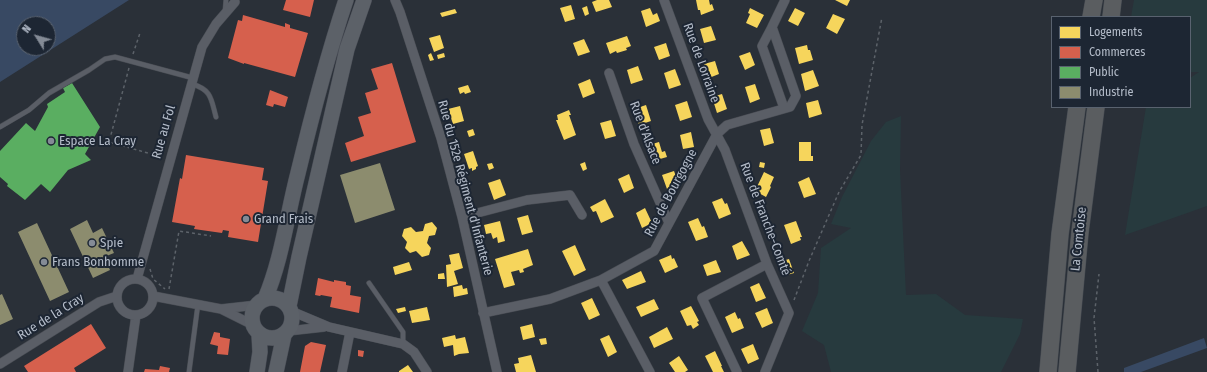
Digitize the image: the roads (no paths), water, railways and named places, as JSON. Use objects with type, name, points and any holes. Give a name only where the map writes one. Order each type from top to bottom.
[{"type":"highway","points":[[1091,16],[1094,0]]},
{"type":"highway","points":[[1111,16],[1113,0]]},
{"type":"highway","name":"La Comtoise","points":[[1048,372],[1060,234],[1077,108]]},
{"type":"highway","name":"La Comtoise","points":[[1067,372],[1079,239],[1096,108]]},
{"type":"main road","points":[[257,372],[260,352],[252,315],[273,282],[298,172],[332,44],[346,0]]},
{"type":"main road","points":[[276,372],[286,333],[292,322],[290,309],[299,257],[347,49],[364,0]]},
{"type":"main road","points":[[261,302],[276,298],[285,302],[290,309]]},
{"type":"main road","points":[[256,330],[269,338],[279,337],[286,333]]},
{"type":"street","name":"Rue du 152e Régiment d'Infanterie","points":[[395,0],[441,138],[462,217],[497,372]]},
{"type":"street","name":"Rue du 152e Régiment d'Infanterie","points":[[398,0],[400,12]]},
{"type":"street","name":"Rue de Lorraine","points":[[664,0],[708,119],[717,134]]},
{"type":"street","points":[[772,27],[796,96],[790,106],[784,108],[762,46],[784,0]]},
{"type":"street","name":"Rue au Fol","points":[[137,279],[202,47],[224,14],[230,1]]},
{"type":"street","name":"Rue d'Alsace","points":[[609,73],[634,144],[669,223]]},
{"type":"street","name":"Rue de Bourgogne","points":[[483,314],[550,299],[601,280],[654,251],[717,134],[727,125],[784,108]]},
{"type":"street","name":"Rue de Franche-Comté","points":[[717,134],[725,150],[767,264],[789,313],[765,372]]},
{"type":"street","points":[[462,217],[527,200],[570,195],[582,215]]},
{"type":"street","points":[[737,372],[702,298],[767,264]]},
{"type":"street","points":[[131,279],[137,279],[146,283],[152,291],[153,296],[152,301],[146,310],[136,315],[125,312],[118,302],[117,296],[121,285],[131,279]]},
{"type":"street","points":[[601,280],[650,372]]},
{"type":"street","name":"Rue de la Cray","points":[[0,364],[99,302],[117,296]]},
{"type":"street","points":[[153,296],[221,308],[261,302]]},
{"type":"street","points":[[221,308],[256,330]]},
{"type":"street","points":[[290,309],[329,327],[403,344],[414,352],[427,372]]},
{"type":"street","points":[[128,372],[136,315]]},
{"type":"street","points":[[286,333],[329,327]]},
{"type":"street","points":[[342,372],[350,332]]},
{"type":"lane","points":[[0,127],[29,110],[49,93],[105,59],[115,58],[193,81],[206,90],[211,97],[216,118]]},
{"type":"lane","points":[[369,283],[403,332],[403,344]]},
{"type":"lane","points":[[189,372],[198,304]]},
{"type":"water","points":[[0,0],[129,0],[56,46],[56,16],[16,16],[16,56],[41,56],[0,82]]},
{"type":"water","points":[[1204,338],[1207,348],[1141,372],[1124,372],[1124,368]]},
{"type":"place","name":"Espace La Cray","points":[[51,141]]},
{"type":"place","name":"Grand Frais","points":[[246,219]]},
{"type":"place","name":"Spie","points":[[92,243]]},
{"type":"place","name":"Frans Bonhomme","points":[[44,262]]}]
